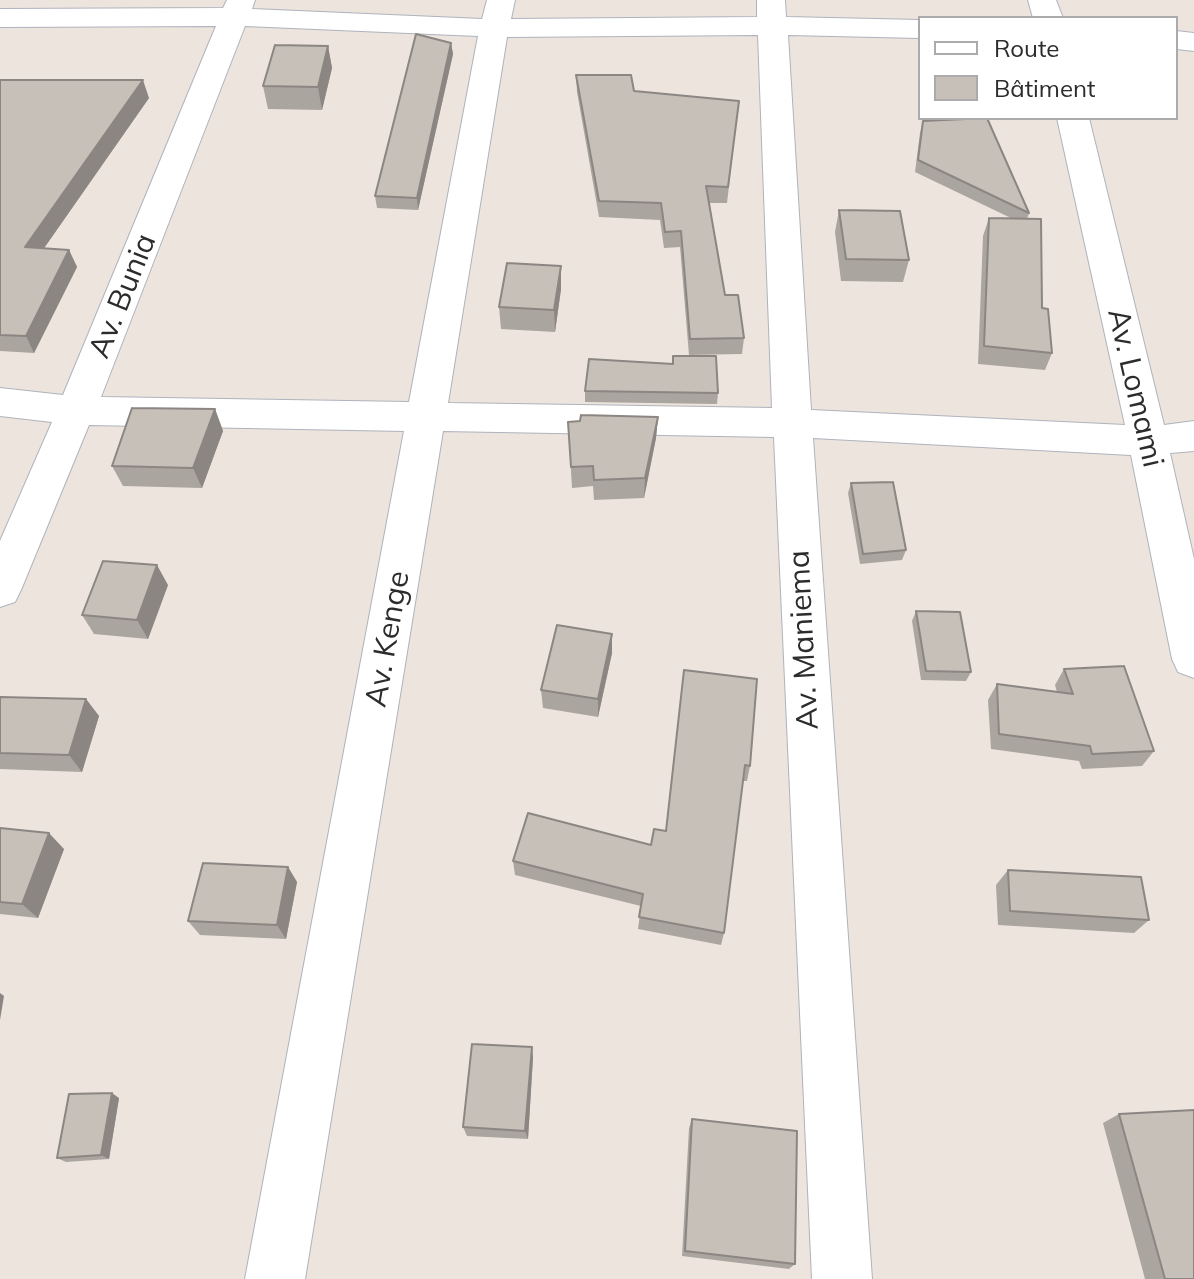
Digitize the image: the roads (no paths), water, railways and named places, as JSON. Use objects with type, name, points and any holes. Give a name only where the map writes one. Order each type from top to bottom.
[{"type":"street","points":[[0,18],[238,8],[498,14],[772,13],[918,29]]},
{"type":"street","name":"Av. Bunia","points":[[0,590],[76,411],[238,8]]},
{"type":"street","name":"Av. Maniema","points":[[772,13],[842,1279]]},
{"type":"street","name":"Av. Kenge","points":[[275,1279],[498,14]]},
{"type":"street","name":"Av. Lomami","points":[[1073,120],[1148,441],[1194,659]]},
{"type":"street","points":[[0,402],[76,411],[793,423],[1148,441],[1194,436]]}]
